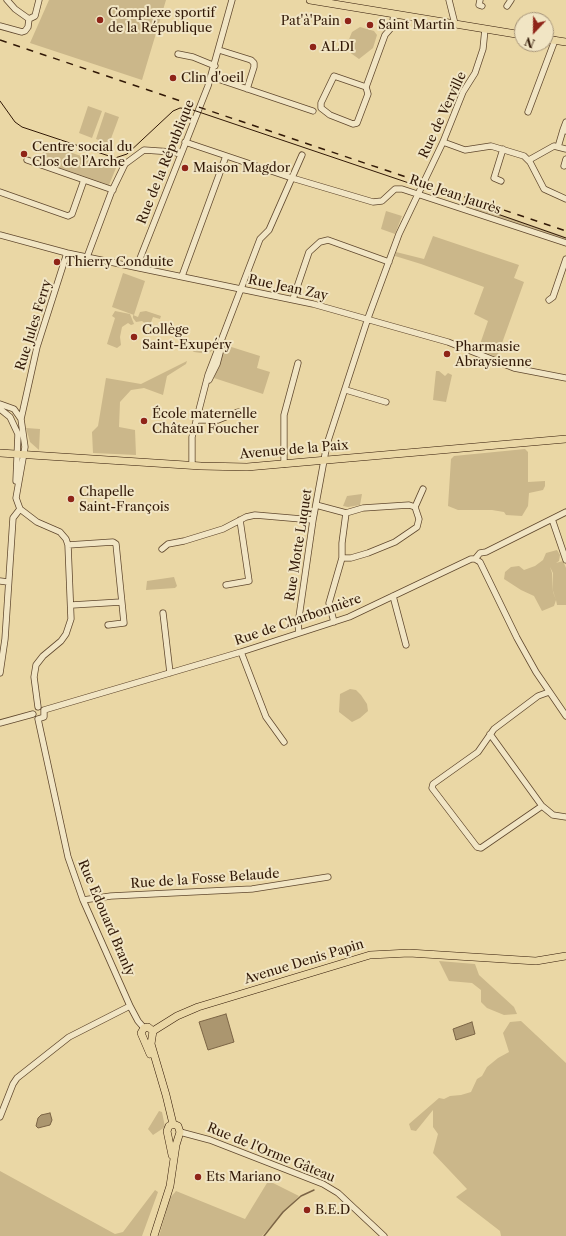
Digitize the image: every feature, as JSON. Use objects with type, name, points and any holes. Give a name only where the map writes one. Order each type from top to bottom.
[{"type":"main road","points":[[310,0],[514,34]]},
{"type":"main road","points":[[555,40],[566,42]]},
{"type":"main road","name":"Avenue de la Paix","points":[[0,453],[227,467],[284,464],[566,439]]},
{"type":"main road","name":"Avenue Denis Papin","points":[[153,1034],[177,1016],[199,1006],[370,955],[409,953],[536,961],[566,956]]},
{"type":"main road","points":[[159,1072],[141,1033],[144,1028],[149,1028],[153,1034],[151,1044],[159,1072],[172,1124]]},
{"type":"main road","points":[[143,1038],[146,1040],[153,1034]]},
{"type":"main road","points":[[154,1236],[170,1186],[180,1133],[178,1126],[172,1124]]},
{"type":"main road","points":[[149,1236],[163,1198],[172,1164],[172,1154],[167,1129],[172,1124]]},
{"type":"main road","points":[[168,1135],[174,1138],[180,1133]]},
{"type":"street","points":[[7,0],[15,9],[29,19]]},
{"type":"street","points":[[29,19],[35,16],[40,0]]},
{"type":"street","name":"Rue de la République","points":[[138,266],[185,142],[212,77],[232,0]]},
{"type":"street","points":[[449,0],[455,24]]},
{"type":"street","points":[[507,6],[511,0]]},
{"type":"street","points":[[366,87],[334,76],[321,103],[321,108],[330,116],[354,124],[356,123],[368,94],[366,87],[385,34],[392,27],[394,14]]},
{"type":"street","points":[[0,26],[22,32],[26,31],[29,19]]},
{"type":"street","name":"Rue de Verville","points":[[346,390],[368,318],[405,219],[443,142],[463,92],[467,89],[475,73],[483,49],[485,29]]},
{"type":"street","points":[[528,112],[555,40]]},
{"type":"street","points":[[219,50],[251,60],[254,64],[247,88]]},
{"type":"street","points":[[178,54],[193,57],[215,66]]},
{"type":"street","points":[[212,77],[313,111]]},
{"type":"street","points":[[558,146],[565,130],[566,122]]},
{"type":"street","name":"Rue Jean Jaurès","points":[[185,142],[292,178],[376,203],[382,201],[397,188],[566,243]]},
{"type":"street","points":[[443,142],[465,150],[490,146],[524,156],[529,160],[544,189],[566,199]]},
{"type":"street","points":[[529,160],[554,146],[566,149]]},
{"type":"street","points":[[87,257],[122,168],[144,150],[181,154]]},
{"type":"street","points":[[501,181],[494,178],[502,150]]},
{"type":"street","points":[[192,465],[192,437],[206,385],[260,239],[269,230],[302,155]]},
{"type":"street","points":[[182,276],[226,156]]},
{"type":"street","points":[[564,166],[566,159]]},
{"type":"street","points":[[27,160],[113,190]]},
{"type":"street","points":[[0,192],[68,216],[72,214],[84,180]]},
{"type":"street","name":"Rue Jean Zay","points":[[0,235],[67,253],[138,266],[293,299],[368,318],[448,342],[514,368],[566,378]]},
{"type":"street","points":[[293,299],[309,252],[320,242],[328,240],[389,262]]},
{"type":"street","name":"Rue Jules Ferry","points":[[21,419],[37,347],[67,253]]},
{"type":"street","points":[[549,300],[553,297],[566,259]]},
{"type":"street","points":[[284,464],[284,415],[298,363]]},
{"type":"street","points":[[346,390],[386,402]]},
{"type":"street","name":"Rue Motte Luquet","points":[[299,633],[298,624],[313,520],[327,444],[346,390]]},
{"type":"street","points":[[0,404],[17,412],[21,419],[25,447],[21,454]]},
{"type":"street","name":"Rue Jules Ferry","points":[[11,420],[24,404]]},
{"type":"street","points":[[0,409],[11,420],[18,434],[21,454],[16,498],[19,510],[37,522],[60,532],[66,539],[68,545],[72,605],[71,619],[66,634],[59,644],[43,656],[36,665],[34,677],[38,707]]},
{"type":"street","points":[[196,420],[218,420],[238,412]]},
{"type":"street","points":[[342,558],[351,558],[368,553],[394,542],[414,530],[417,527],[419,519],[415,507],[423,489]]},
{"type":"street","points":[[316,505],[346,513],[370,507],[409,505],[415,507]]},
{"type":"street","points":[[0,673],[13,518],[19,510]]},
{"type":"street","name":"Rue de Charbonnière","points":[[44,710],[241,652],[349,617],[471,558],[475,559],[480,553],[486,552],[566,512]]},
{"type":"street","points":[[334,622],[329,603],[342,558],[342,543],[346,513]]},
{"type":"street","points":[[162,549],[168,544],[184,541],[223,529],[240,520],[255,515],[313,520]]},
{"type":"street","points":[[552,519],[566,560]]},
{"type":"street","points":[[226,585],[249,581],[240,520]]},
{"type":"street","points":[[68,545],[115,542],[124,623],[108,626]]},
{"type":"street","points":[[475,559],[480,562],[517,638],[549,692],[566,716]]},
{"type":"street","points":[[0,581],[8,582]]},
{"type":"street","points":[[393,596],[406,645]]},
{"type":"street","points":[[72,605],[121,602]]},
{"type":"street","points":[[163,613],[170,673]]},
{"type":"street","points":[[241,652],[266,717],[284,742]]},
{"type":"street","points":[[542,806],[481,848],[477,847],[432,788],[433,784],[478,752],[494,729],[538,696],[549,692]]},
{"type":"street","points":[[33,714],[38,719],[44,717],[44,710],[38,707]]},
{"type":"street","points":[[33,714],[33,710],[38,707]]},
{"type":"street","points":[[0,723],[33,714]]},
{"type":"street","name":"Rue Edouard Branly","points":[[38,719],[68,857],[83,900],[130,1006],[138,1021],[144,1028]]},
{"type":"street","points":[[490,734],[542,806],[553,815],[566,817]]},
{"type":"street","name":"Rue de la Fosse Belaude","points":[[83,900],[111,896],[252,889],[328,877]]},
{"type":"street","points":[[0,1117],[13,1084],[22,1074],[69,1037],[130,1006]]},
{"type":"street","name":"Rue de l'Orme Gâteau","points":[[180,1133],[210,1140],[322,1184],[338,1193],[384,1236]]},
{"type":"shaded area","name":"Complexe sportif de la République","points":[[49,0],[166,0],[142,80],[30,43]]},
{"type":"shaded area","points":[[360,27],[374,31],[377,35],[373,48],[359,59],[345,49],[352,32]]},
{"type":"shaded area","points":[[88,106],[102,111],[92,138],[79,133]]},
{"type":"shaded area","points":[[105,112],[119,117],[109,144],[96,139]]},
{"type":"shaded area","points":[[46,144],[116,168],[109,185],[40,161]]},
{"type":"shaded area","points":[[476,206],[566,237],[566,242],[474,211]]},
{"type":"shaded area","points":[[386,211],[402,216],[395,234],[381,229]]},
{"type":"shaded area","points":[[433,236],[519,265],[514,278],[524,282],[497,357],[478,350],[488,321],[474,314],[484,287],[395,256],[396,252],[424,259]]},
{"type":"shaded area","points":[[123,273],[145,281],[134,315],[112,307]]},
{"type":"shaded area","points":[[115,311],[130,314],[134,324],[131,325],[128,323],[122,327],[120,337],[121,345],[117,348],[107,344],[115,318],[112,316]]},
{"type":"shaded area","points":[[146,311],[161,316],[160,319],[153,317],[150,325],[147,325],[142,321],[136,322],[133,315],[138,317],[140,312]]},
{"type":"shaded area","points":[[192,341],[214,349],[208,354],[194,352],[190,349]]},
{"type":"shaded area","points":[[225,345],[260,356],[257,368],[270,372],[263,394],[214,378]]},
{"type":"shaded area","points":[[187,361],[186,364],[167,376],[163,395],[144,388],[131,390],[120,402],[119,427],[135,430],[136,455],[93,453],[92,432],[98,426],[106,378],[141,384]]},
{"type":"shaded area","points":[[436,371],[439,371],[445,376],[448,373],[452,375],[446,402],[433,400]]},
{"type":"shaded area","points":[[26,428],[40,429],[39,450],[30,442]]},
{"type":"shaded area","points":[[525,449],[528,452],[528,482],[545,481],[545,486],[543,490],[529,493],[528,506],[522,516],[506,515],[504,512],[492,510],[458,510],[448,506],[451,459],[454,456]]},
{"type":"shaded area","points":[[362,494],[360,505],[348,507],[343,506],[347,496]]},
{"type":"shaded area","points":[[557,550],[560,555],[559,561],[556,563],[563,561],[566,568],[566,605],[557,605],[556,600],[554,606],[542,611],[534,596],[504,579],[505,572],[511,567],[519,566],[524,570],[535,566],[543,560],[546,553]],"holes":[[[550,567],[553,573],[553,591],[556,600],[553,592],[552,573]]]},
{"type":"shaded area","points":[[174,577],[177,586],[175,588],[146,590],[147,581]]},
{"type":"shaded area","points":[[350,689],[356,690],[361,695],[367,704],[368,711],[360,718],[352,722],[339,712],[340,694]]},
{"type":"shaded area","points":[[439,961],[475,964],[479,975],[514,1007],[517,1014],[504,1015],[487,1008],[481,1002],[481,990],[472,983],[449,981]]},
{"type":"shaded area","points":[[226,1014],[234,1042],[208,1050],[199,1022]]},
{"type":"shaded area","points":[[521,1021],[566,1063],[566,1236],[501,1236],[500,1231],[456,1197],[467,1189],[433,1153],[438,1134],[433,1127],[433,1110],[416,1131],[411,1130],[409,1124],[439,1098],[444,1099],[450,1096],[471,1092],[477,1079],[482,1076],[487,1067],[498,1058],[509,1052],[503,1033],[510,1022]]},
{"type":"shaded area","points":[[472,1022],[475,1034],[456,1040],[453,1029]]},
{"type":"shaded area","points":[[159,1111],[162,1112],[165,1127],[153,1135],[148,1129]]},
{"type":"shaded area","points":[[50,1113],[52,1120],[50,1125],[38,1128],[36,1126],[38,1118],[41,1115]]},
{"type":"shaded area","points":[[0,1171],[115,1234],[123,1232],[155,1190],[158,1192],[142,1236],[0,1236]]},
{"type":"shaded area","points":[[271,1182],[299,1196],[262,1236],[159,1236],[170,1198],[176,1191],[245,1219],[267,1183]]},
{"type":"waterway","points":[[264,1236],[283,1212],[301,1196],[314,1190]]},
{"type":"tram line","points":[[0,101],[15,122],[22,127],[115,158],[127,154],[173,111],[180,108],[190,109],[566,238]]},
{"type":"railway","points":[[0,40],[566,231]]},
{"type":"place","name":"Complexe sportif de la République","points":[[100,20]]},
{"type":"place","name":"Pat'à'Pain","points":[[348,21]]},
{"type":"place","name":"Saint Martin","points":[[370,25]]},
{"type":"place","name":"ALDI","points":[[313,47]]},
{"type":"place","name":"Clin d'oeil","points":[[173,78]]},
{"type":"place","name":"Centre social du Clos de l’Arche","points":[[24,154]]},
{"type":"place","name":"Maison Magdor","points":[[185,168]]},
{"type":"place","name":"Thierry Conduite","points":[[57,262]]},
{"type":"place","name":"Collège Saint-Exupéry","points":[[134,337]]},
{"type":"place","name":"Pharmasie Abraysienne","points":[[447,354]]},
{"type":"place","name":"École maternelle Château Foucher","points":[[144,421]]},
{"type":"place","name":"Chapelle Saint-François","points":[[71,499]]},
{"type":"place","name":"Ets Mariano","points":[[198,1177]]},
{"type":"place","name":"B.E.D","points":[[307,1210]]}]
